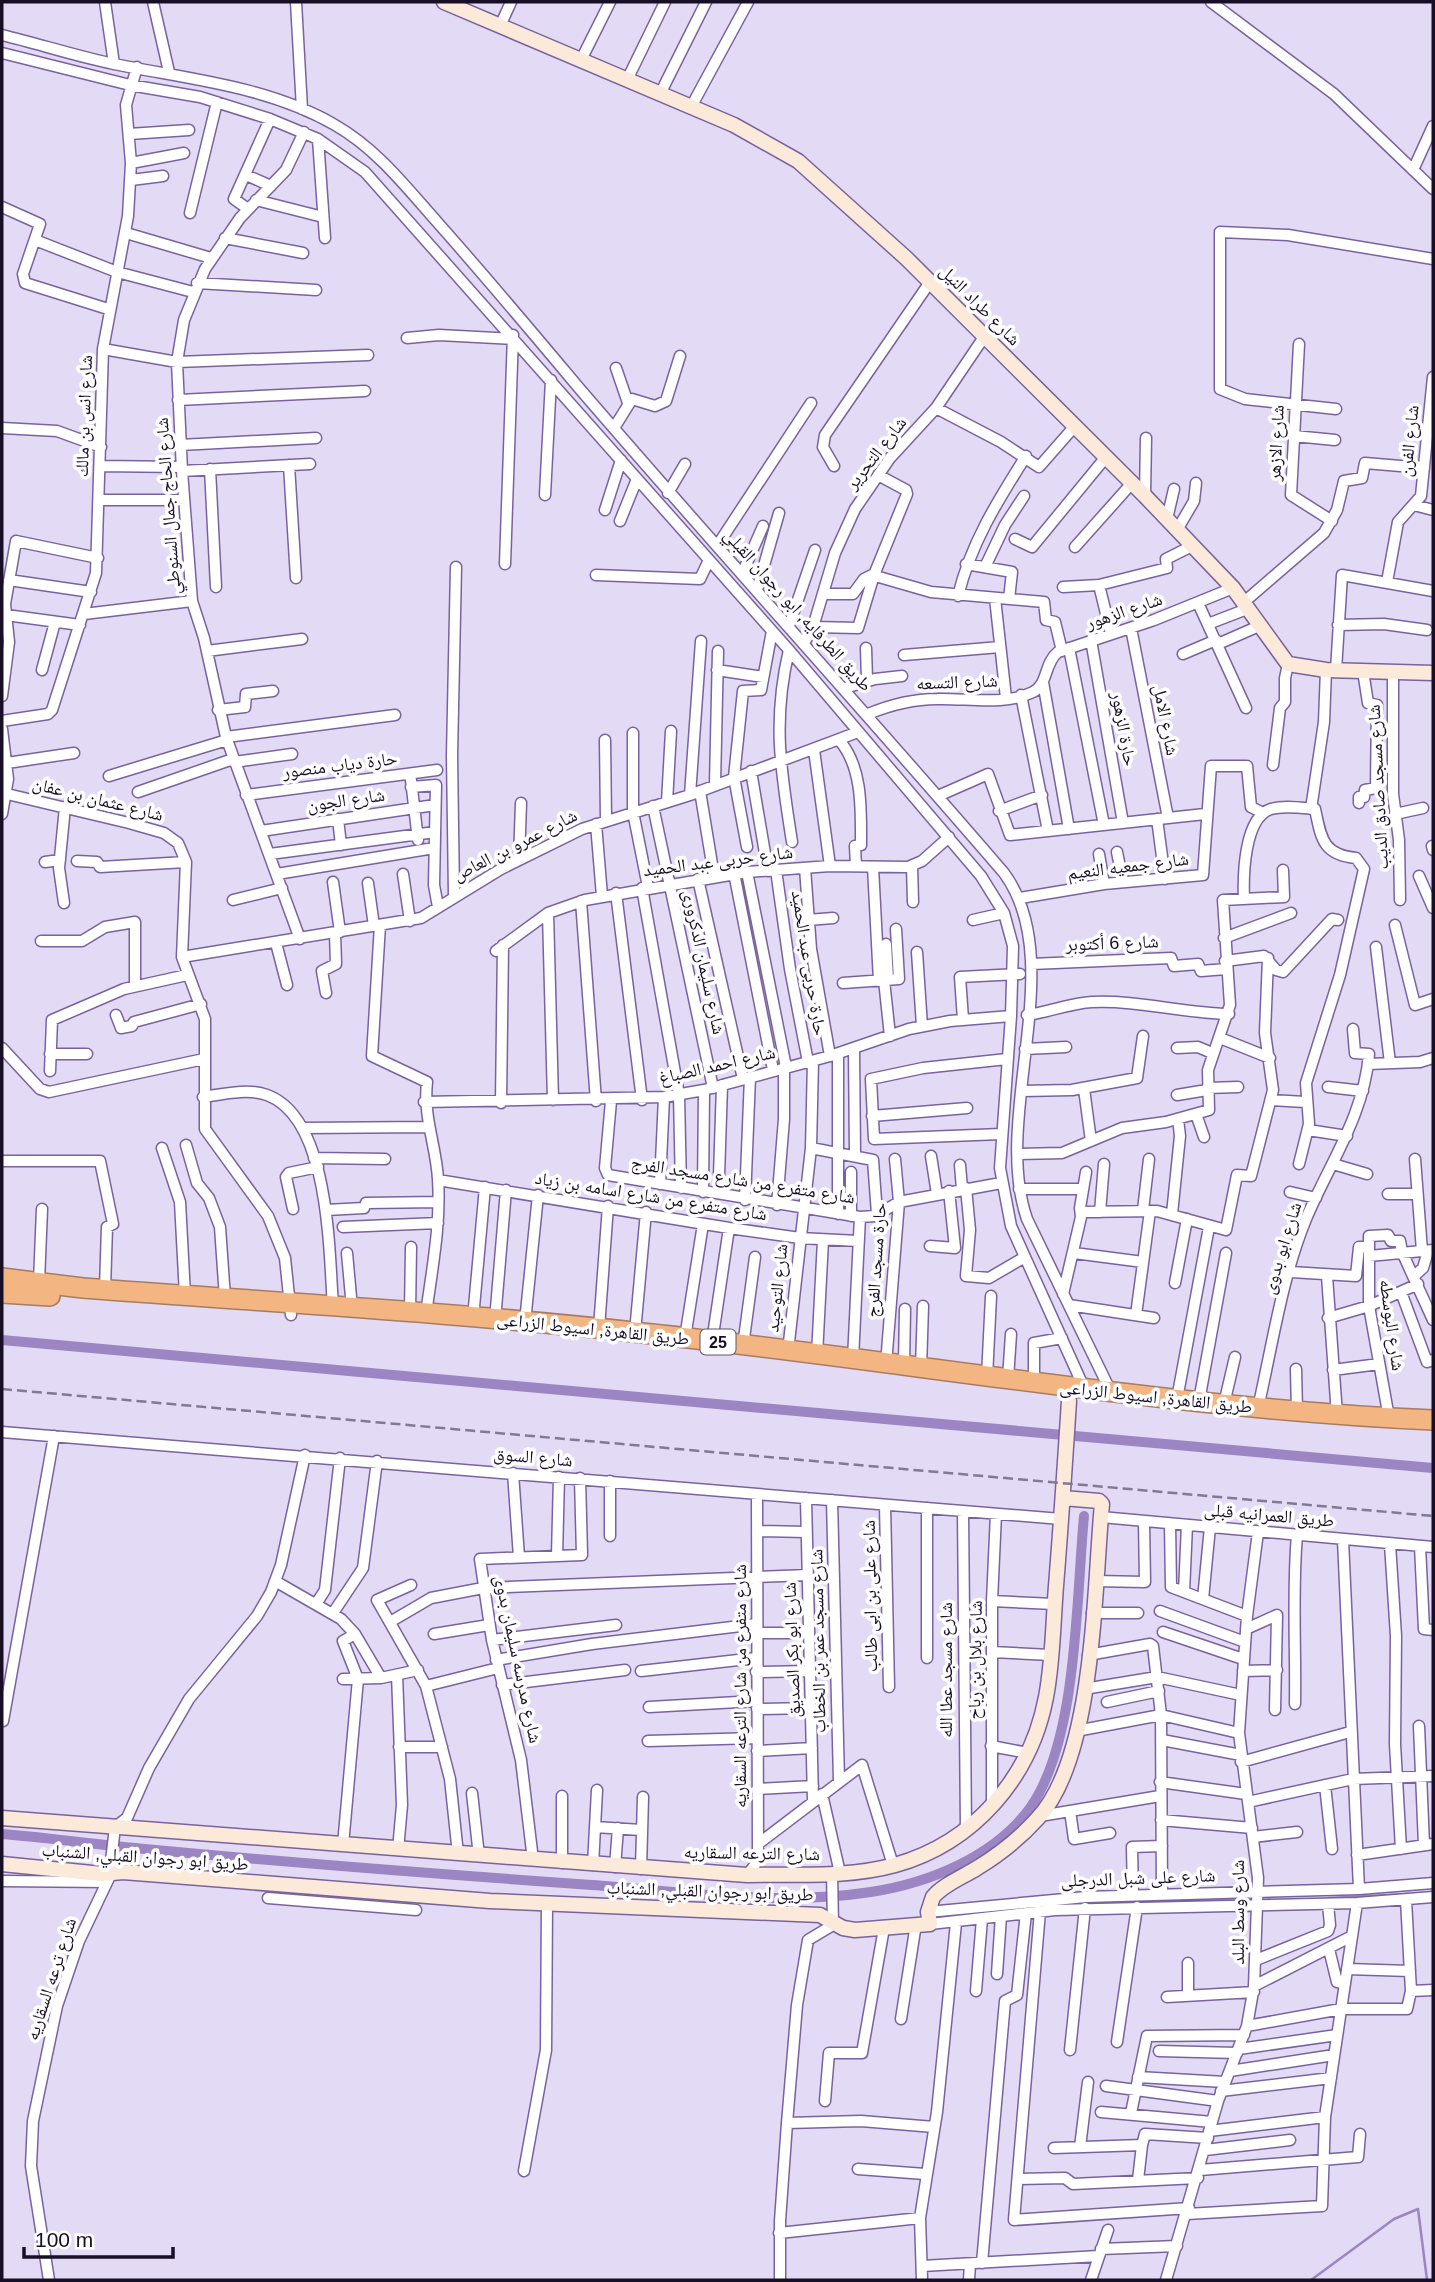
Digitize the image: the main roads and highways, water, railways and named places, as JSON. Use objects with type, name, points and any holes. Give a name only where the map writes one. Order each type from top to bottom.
[{"type":"highway","name":"طريق القاهرة, اسيوط الزراعى","points":[[2,1278],[225,1298],[291,1309],[343,1307],[599,1328],[743,1346],[1074,1403],[1433,1432]]},
{"type":"highway","name":"طريق القاهرة, اسيوط الزراعى","points":[[2,1293],[291,1309],[599,1339],[853,1359],[1034,1383],[1074,1403],[1111,1392],[1337,1415],[1433,1420]]},
{"type":"waterway","points":[[2,1340],[1433,1468]]},
{"type":"waterway","points":[[2,1834],[358,1868],[767,1898],[837,1896],[915,1882],[959,1865],[998,1841],[1030,1808],[1046,1779],[1058,1745],[1072,1668],[1084,1516]]},
{"type":"waterway","points":[[1329,1898],[1409,1894]]},
{"type":"waterway","points":[[1311,2280],[1394,2219],[1418,2209],[1427,2280]]},
{"type":"railway","points":[[2,1389],[1433,1516]]}]
